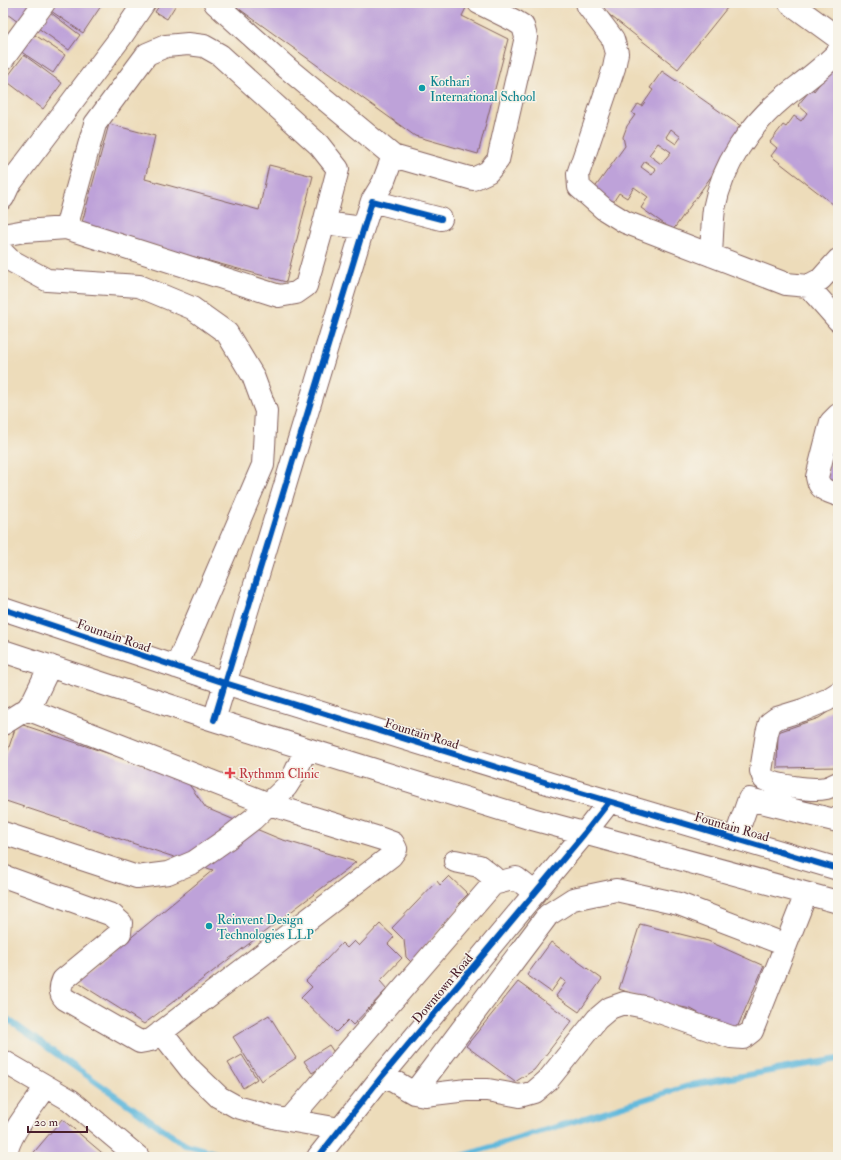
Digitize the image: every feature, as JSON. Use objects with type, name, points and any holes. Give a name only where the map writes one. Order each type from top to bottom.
[{"type":"street","points":[[3,59],[44,3]]},
{"type":"street","points":[[3,198],[9,185],[122,37],[144,3]]},
{"type":"street","points":[[215,3],[287,68],[393,156],[473,179],[488,172],[498,160],[526,37],[523,26],[519,23],[479,3]]},
{"type":"street","points":[[587,3],[613,39],[617,53],[614,68],[578,174],[579,187],[604,209],[625,222],[786,284],[808,286],[821,279],[838,260]]},
{"type":"street","points":[[790,3],[838,38]]},
{"type":"street","points":[[122,37],[147,54]]},
{"type":"street","points":[[3,235],[25,231],[66,228],[279,296],[296,293],[306,286],[338,169],[319,145],[220,55],[204,46],[188,44],[166,46],[147,54],[95,124],[66,228]]},
{"type":"street","points":[[710,255],[714,209],[725,173],[737,150],[756,125],[784,98],[816,73],[838,52]]},
{"type":"street","points":[[214,720],[363,228],[372,201],[383,183],[393,156]]},
{"type":"street","points":[[372,201],[441,219]]},
{"type":"street","points":[[324,223],[363,228]]},
{"type":"street","points":[[3,253],[10,260],[47,280],[139,286],[192,308],[227,333],[253,376],[266,412],[263,465],[176,667]]},
{"type":"street","points":[[808,286],[838,320]]},
{"type":"street","points":[[838,415],[831,422],[817,477],[818,484],[823,489],[838,495]]},
{"type":"street","name":"Fountain Road","points":[[3,609],[224,684],[609,802],[838,869]]},
{"type":"street","points":[[3,651],[214,720],[524,817],[838,902]]},
{"type":"street","points":[[3,724],[27,709],[33,701],[50,666]]},
{"type":"street","points":[[838,693],[827,700],[777,718],[770,723],[761,771],[764,779],[774,784],[800,788],[825,788],[838,783]]},
{"type":"street","points":[[3,876],[112,915],[121,923],[120,933],[63,980],[61,985],[62,996],[140,1042],[151,1040],[391,856],[396,849],[393,843],[269,804],[27,709]]},
{"type":"street","points":[[3,833],[137,877],[168,873],[194,862],[228,839],[253,819],[286,787],[295,773],[306,748]]},
{"type":"street","points":[[735,839],[749,799],[838,821]]},
{"type":"street","name":"Downtown Road","points":[[318,1157],[383,1075],[609,802]]},
{"type":"street","points":[[455,861],[479,866],[493,877],[493,884]]},
{"type":"street","points":[[290,1119],[493,884],[516,878],[535,893]]},
{"type":"street","points":[[414,1093],[548,915],[573,899],[616,890],[680,904],[786,945]]},
{"type":"street","points":[[383,1075],[414,1093],[425,1095],[467,1090],[488,1090],[520,1096],[534,1092],[548,1080],[596,1019],[610,1008],[624,1003],[645,1007],[731,1037],[744,1038],[752,1031],[806,894]]},
{"type":"street","points":[[161,1032],[191,1070],[219,1097],[237,1106],[276,1118],[290,1119],[340,1129]]},
{"type":"street","points":[[3,1062],[70,1100],[138,1157]]},
{"type":"street","points":[[6,1157],[10,1140],[46,1087]]},
{"type":"building","points":[[3,3],[32,3],[18,22],[3,11]]},
{"type":"building","points":[[56,3],[103,3],[83,33],[51,11]]},
{"type":"building","points":[[161,3],[177,3],[167,19],[155,12]]},
{"type":"building","name":"Kothari International School","points":[[231,3],[460,3],[467,6],[462,16],[508,39],[478,154],[415,136]]},
{"type":"building","points":[[601,3],[731,3],[678,69],[598,6]]},
{"type":"building","points":[[50,12],[80,35],[69,50],[38,28]]},
{"type":"building","points":[[32,33],[65,55],[53,73],[20,51]]},
{"type":"building","points":[[24,55],[62,83],[43,109],[5,80]]},
{"type":"building","points":[[832,68],[838,73],[838,208],[771,156],[777,148],[770,142],[783,125],[786,127],[794,116],[801,121],[807,113],[798,105],[812,88],[814,91]]},
{"type":"building","points":[[662,71],[745,129],[673,230],[641,208],[648,197],[634,187],[627,198],[619,193],[610,207],[591,193],[625,146],[623,137],[627,126],[635,115],[632,113],[638,104],[642,106],[653,90],[650,88]],"holes":[[[671,129],[681,137],[676,144],[666,137]],[[658,143],[671,152],[661,164],[649,155]],[[645,161],[656,169],[652,175],[641,167]]]},
{"type":"building","points":[[109,124],[155,136],[145,179],[259,210],[269,165],[313,176],[286,282],[81,226]]},
{"type":"building","points":[[838,430],[838,487],[825,481]]},
{"type":"building","points":[[838,705],[838,767],[777,768],[778,732],[819,718]]},
{"type":"building","name":"Reinvent Design Technologies LLP","points":[[17,723],[185,779],[206,808],[280,839],[356,862],[144,1024],[77,982],[213,870],[3,800],[3,765]]},
{"type":"building","points":[[449,876],[468,894],[459,903],[461,905],[411,962],[406,957],[404,940],[392,928],[437,881],[440,885]]},
{"type":"building","points":[[380,924],[394,937],[388,944],[402,958],[380,981],[387,989],[353,1025],[348,1020],[336,1032],[301,998],[312,987],[306,981],[342,943],[347,948],[354,941],[359,946]]},
{"type":"building","points":[[640,924],[708,941],[764,966],[737,1028],[724,1028],[691,1009],[640,999],[641,997],[619,989]]},
{"type":"building","points":[[551,942],[602,979],[579,1012],[556,996],[566,982],[561,978],[551,992],[527,975]]},
{"type":"building","points":[[518,982],[572,1021],[534,1070],[515,1082],[466,1046]]},
{"type":"building","points":[[269,1015],[296,1058],[261,1081],[233,1037]]},
{"type":"building","points":[[329,1045],[337,1057],[312,1073],[304,1061]]},
{"type":"building","points":[[242,1055],[257,1079],[243,1088],[228,1063]]},
{"type":"building","points":[[62,1119],[107,1157],[30,1157]]},
{"type":"waterway","points":[[3,1016],[184,1144],[228,1157]]},
{"type":"waterway","points":[[459,1157],[691,1085],[838,1059]]},
{"type":"cycle path","points":[[214,720],[372,201],[441,219]]},
{"type":"cycle path","points":[[3,609],[225,683],[551,784],[838,869]]},
{"type":"cycle path","points":[[318,1157],[383,1075],[609,802]]},
{"type":"place","name":"Kothari International School","points":[[422,88]]},
{"type":"place","name":"Rythmm Clinic","points":[[230,773]]},
{"type":"place","name":"Reinvent Design Technologies LLP","points":[[209,926]]}]
